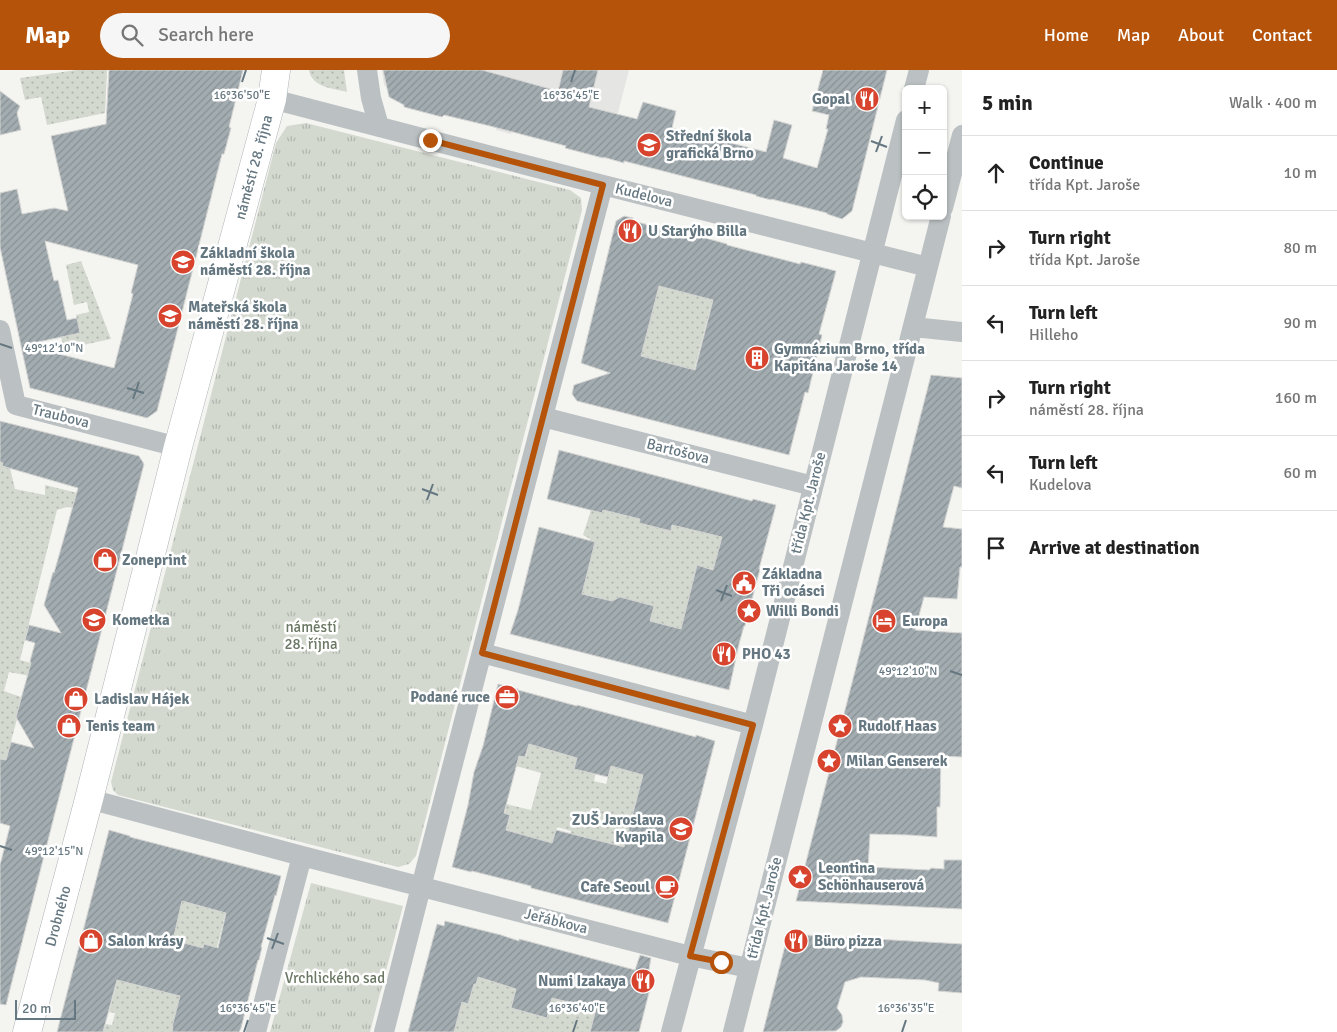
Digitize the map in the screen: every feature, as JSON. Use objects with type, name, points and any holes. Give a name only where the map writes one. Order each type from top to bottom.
[{"type":"street","name":"náměstí 28. října","points":[[89,799],[178,446],[272,99],[276,70]]},
{"type":"street","points":[[367,70],[371,98],[379,126]]},
{"type":"street","points":[[915,85],[919,70]]},
{"type":"street","name":"Kudelova","points":[[272,99],[872,253]]},
{"type":"street","name":"třída Kpt. Jaroše","points":[[671,1032],[753,725],[903,130]]},
{"type":"street","points":[[947,193],[962,135]]},
{"type":"street","points":[[384,1032],[603,185]]},
{"type":"street","name":"třída Kpt. Jaroše","points":[[732,1032],[940,220]]},
{"type":"street","points":[[872,253],[928,267]]},
{"type":"street","points":[[913,326],[962,332]]},
{"type":"street","name":"Traubova","points":[[0,330],[16,405],[178,446]]},
{"type":"street","name":"Bartošova","points":[[543,417],[813,486]]},
{"type":"street","points":[[482,653],[753,725]]},
{"type":"street","points":[[89,799],[421,887]]},
{"type":"street","name":"Drobného","points":[[27,1032],[89,799]]},
{"type":"street","points":[[256,1032],[302,856]]},
{"type":"street","name":"Jeřábkova","points":[[421,887],[690,956]]},
{"type":"street","name":"třída Kpt. Jaroše","points":[[690,956],[749,968]]},
{"type":"shaded area","points":[[382,70],[629,70],[606,159],[567,149],[567,146],[512,132],[511,134],[496,130],[496,127],[443,114],[441,117],[404,107],[404,105],[389,97],[387,86],[384,86]]},
{"type":"green space","points":[[77,70],[107,70],[105,113],[47,125],[41,97],[25,100],[20,78]]},
{"type":"green space","points":[[309,70],[344,70],[347,92],[319,84],[311,76]]},
{"type":"green space","name":"náměstí 28. října","points":[[306,123],[570,190],[581,198],[582,210],[416,856],[409,864],[398,867],[118,795],[113,790],[111,782],[276,143],[287,126]]},
{"type":"green space","points":[[81,261],[111,339],[64,349],[61,337],[80,333],[76,315],[89,312],[87,302],[74,305],[66,265]]},
{"type":"green space","points":[[650,271],[716,287],[691,382],[626,366]]},
{"type":"green space","points":[[0,462],[3,463],[2,466],[10,468],[15,489],[45,495],[45,485],[98,498],[81,509],[67,507],[57,510],[20,660],[47,667],[45,679],[9,672],[4,691],[21,697],[6,760],[0,759]]},
{"type":"green space","points":[[591,510],[602,512],[603,510],[627,516],[641,515],[640,523],[671,531],[673,524],[724,537],[715,568],[697,566],[686,611],[694,632],[649,623],[652,605],[641,603],[613,614],[593,596],[582,594],[581,598],[590,539],[583,535]]},
{"type":"green space","points":[[530,740],[565,749],[596,772],[594,781],[606,784],[613,760],[633,768],[633,772],[649,777],[636,800],[628,833],[644,841],[591,858],[596,840],[582,836],[570,836],[571,831],[557,827],[551,847],[530,837],[507,830],[510,815],[505,813],[506,804],[531,810],[541,773],[516,766],[519,756],[526,757]]},
{"type":"green space","name":"Vrchlického sad","points":[[311,883],[403,906],[370,1032],[270,1032]]},
{"type":"green space","points":[[142,888],[202,902],[201,906],[226,911],[216,951],[203,948],[177,1009],[172,1032],[103,1032],[106,1024],[112,1025],[115,1013],[109,1012]]},
{"type":"green space","points":[[478,977],[496,983],[517,985],[511,1008],[547,1018],[553,994],[580,1006],[597,1006],[590,1032],[454,1032],[462,1002],[468,1004],[471,993],[466,981],[476,984]]},
{"type":"building","points":[[109,70],[243,70],[229,127],[231,128],[224,154],[222,154],[157,411],[147,418],[30,388],[0,247],[0,193],[17,189],[22,214],[54,208],[68,211],[51,136],[106,124]],"holes":[[[45,241],[138,265],[131,293],[133,294],[114,368],[24,345],[80,333],[77,318],[67,320],[58,280],[54,281]]]},
{"type":"building","points":[[383,70],[482,70],[558,91],[563,70],[598,70],[589,107],[637,119],[643,102],[676,111],[672,128],[766,152],[774,120],[792,125],[783,158],[817,168],[828,129],[826,129],[829,115],[812,111],[823,70],[887,70],[852,211],[842,219],[827,213],[624,161],[624,163],[565,148],[566,146],[490,126],[444,115],[442,117],[404,107],[404,105],[389,97]]},
{"type":"building","points":[[0,91],[20,106],[17,113],[21,130],[0,135]]},
{"type":"building","points":[[624,216],[633,218],[633,221],[698,236],[800,264],[801,262],[836,271],[819,334],[822,335],[808,393],[805,392],[789,455],[577,401],[572,394],[574,385],[610,373],[581,363],[616,221]],"holes":[[[659,286],[713,300],[695,370],[641,356]]]},
{"type":"building","points":[[931,375],[962,378],[962,488],[954,486],[943,527],[962,529],[962,567],[960,567],[957,599],[924,597],[915,630],[962,633],[962,757],[941,756],[940,807],[937,807],[937,837],[870,834],[868,867],[944,869],[944,860],[962,860],[962,909],[796,901]]},
{"type":"building","points":[[0,421],[139,456],[144,464],[6,1005],[0,1004],[0,865],[10,826],[0,823],[0,759],[6,760],[11,742],[34,748],[16,717],[35,643],[25,640],[29,625],[61,633],[44,605],[78,488],[2,466],[3,463],[0,462]]},
{"type":"building","points":[[559,450],[752,501],[753,499],[776,505],[739,644],[729,690],[510,634],[539,527],[595,542],[582,594],[612,601],[620,597],[654,606],[650,621],[681,629],[697,565],[713,570],[722,537],[672,525],[671,531],[639,523],[640,519],[603,510],[602,513],[547,499]]},
{"type":"building","points":[[498,684],[715,741],[668,923],[452,867],[468,805],[474,772],[483,746]],"holes":[[[529,744],[577,758],[574,769],[608,777],[611,766],[643,775],[624,847],[556,830],[552,843],[506,830],[510,815],[504,813],[519,756],[525,757]]]},
{"type":"building","points":[[109,830],[281,876],[239,1032],[172,1032],[180,996],[117,980],[103,1032],[57,1032]],"holes":[[[182,901],[226,913],[218,948],[204,944],[203,948],[173,940]]]},
{"type":"building","points":[[445,921],[635,970],[640,955],[651,958],[647,981],[652,981],[639,1032],[590,1032],[596,1009],[552,998],[547,1018],[511,1008],[516,989],[478,977],[468,1004],[462,1002],[454,1032],[408,1032],[437,924],[444,926]]},
{"type":"building","points":[[788,934],[962,944],[962,993],[938,991],[939,983],[925,980],[861,977],[845,982],[837,1008],[842,1015],[843,1022],[836,1031],[763,1032]]},
{"type":"place","name":"Gopal","points":[[867,99]]},
{"type":"place","name":"Střední škola grafická Brno","points":[[649,145]]},
{"type":"place","name":"U Starýho Billa","points":[[630,231]]},
{"type":"place","name":"Základní škola náměstí 28. října","points":[[183,262]]},
{"type":"place","name":"Mateřská škola náměstí 28. října","points":[[170,316]]},
{"type":"place","name":"Gymnázium Brno, třída Kapitána Jaroše 14","points":[[757,358]]},
{"type":"place","name":"Zoneprint","points":[[105,560]]},
{"type":"place","name":"Základna Tři ocásci","points":[[744,583]]},
{"type":"place","name":"Willi Bondi","points":[[749,611]]},
{"type":"place","name":"Kometka","points":[[94,620]]},
{"type":"place","name":"Europa","points":[[884,621]]},
{"type":"place","name":"PHO 43","points":[[724,654]]},
{"type":"place","name":"Podané ruce","points":[[507,697]]},
{"type":"place","name":"Ladislav Hájek","points":[[76,699]]},
{"type":"place","name":"Tenis team","points":[[69,726]]},
{"type":"place","name":"Rudolf Haas","points":[[840,726]]},
{"type":"place","name":"Milan Genserek","points":[[829,761]]},
{"type":"place","name":"ZUŠ Jaroslava Kvapila","points":[[681,829]]},
{"type":"place","name":"Leontina Schönhauserová","points":[[800,877]]},
{"type":"place","name":"Cafe Seoul","points":[[667,887]]},
{"type":"place","name":"Salon krásy","points":[[91,941]]},
{"type":"place","name":"Büro pizza","points":[[796,941]]},
{"type":"place","name":"Numi Izakaya","points":[[643,981]]},
{"type":"route","points":[[430,140],[603,185],[482,653],[753,725],[690,956],[721,962]]}]
